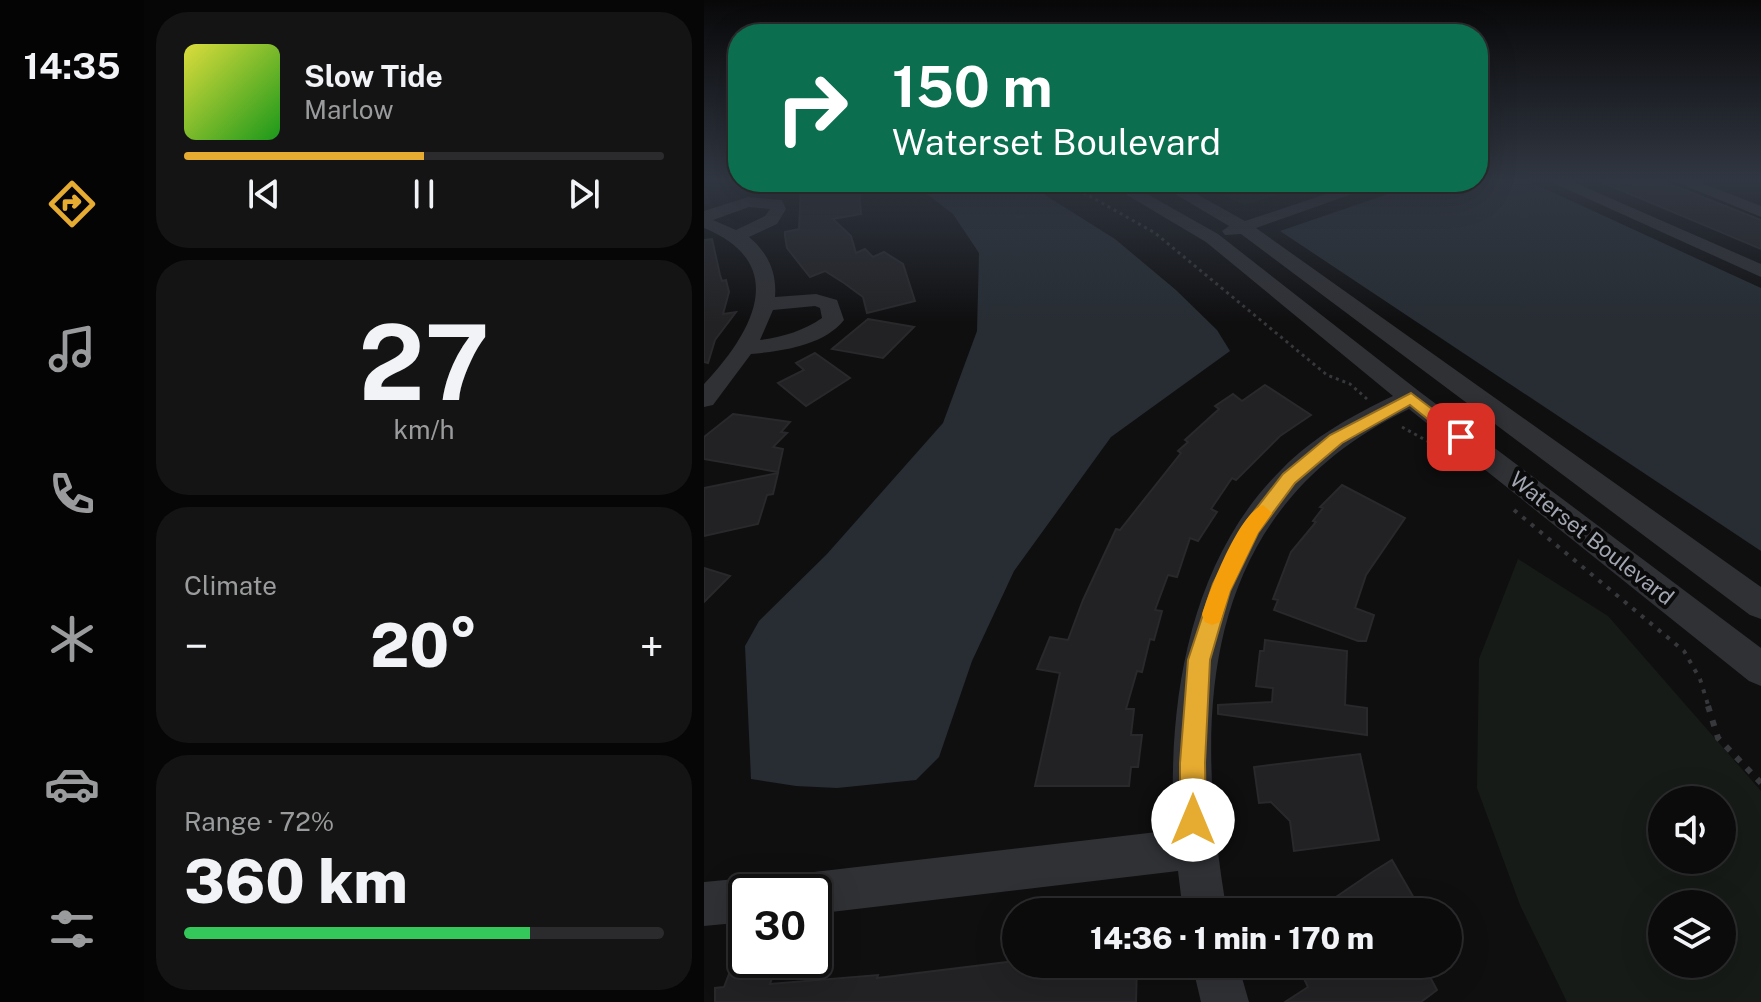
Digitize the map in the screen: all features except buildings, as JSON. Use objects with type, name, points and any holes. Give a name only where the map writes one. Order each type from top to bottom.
[{"type":"street","points":[[704,399],[746,348],[765,304],[766,287],[761,262],[748,246],[718,228]]},
{"type":"street","points":[[735,237],[755,228]]},
{"type":"street","name":"Waterset Boulevard","points":[[1195,228],[1761,669]]},
{"type":"street","points":[[1212,238],[1241,228]]},
{"type":"street","name":"Waterset Boulevard","points":[[1244,228],[1761,605]]},
{"type":"street","points":[[1663,228],[1761,271]]},
{"type":"street","points":[[746,348],[793,343],[833,320],[830,304],[816,300],[765,304]]},
{"type":"street","points":[[1202,898],[1193,849],[1193,763],[1199,660],[1220,590],[1251,528],[1289,479],[1336,439],[1411,398]]},
{"type":"street","points":[[832,891],[1193,849]]},
{"type":"street","points":[[704,904],[728,902]]},
{"type":"street","points":[[1219,978],[1225,1002]]},
{"type":"path","points":[[1146,228],[1327,375],[1350,384],[1411,434],[1433,443]]},
{"type":"path","points":[[1504,503],[1684,651],[1700,679],[1718,738],[1761,783]]},
{"type":"shaded area","points":[[962,228],[1097,228],[1176,290],[1217,330],[1230,351],[1111,437],[1014,571],[972,661],[939,757],[916,780],[837,788],[751,779],[745,646],[759,621],[827,554],[943,423],[977,331],[979,253]]},
{"type":"shaded area","points":[[1289,228],[1630,228],[1761,288],[1761,551],[1280,231]]},
{"type":"shaded area","points":[[1518,559],[1608,616],[1761,791],[1761,1002],[1567,1002],[1520,905],[1477,788],[1479,659]]},
{"type":"slow traffic","points":[[1212,615],[1220,590],[1251,528],[1263,513]]},
{"type":"route","points":[[1193,820],[1199,660],[1220,590],[1251,528],[1289,479],[1336,439],[1411,398],[1461,437]]}]
